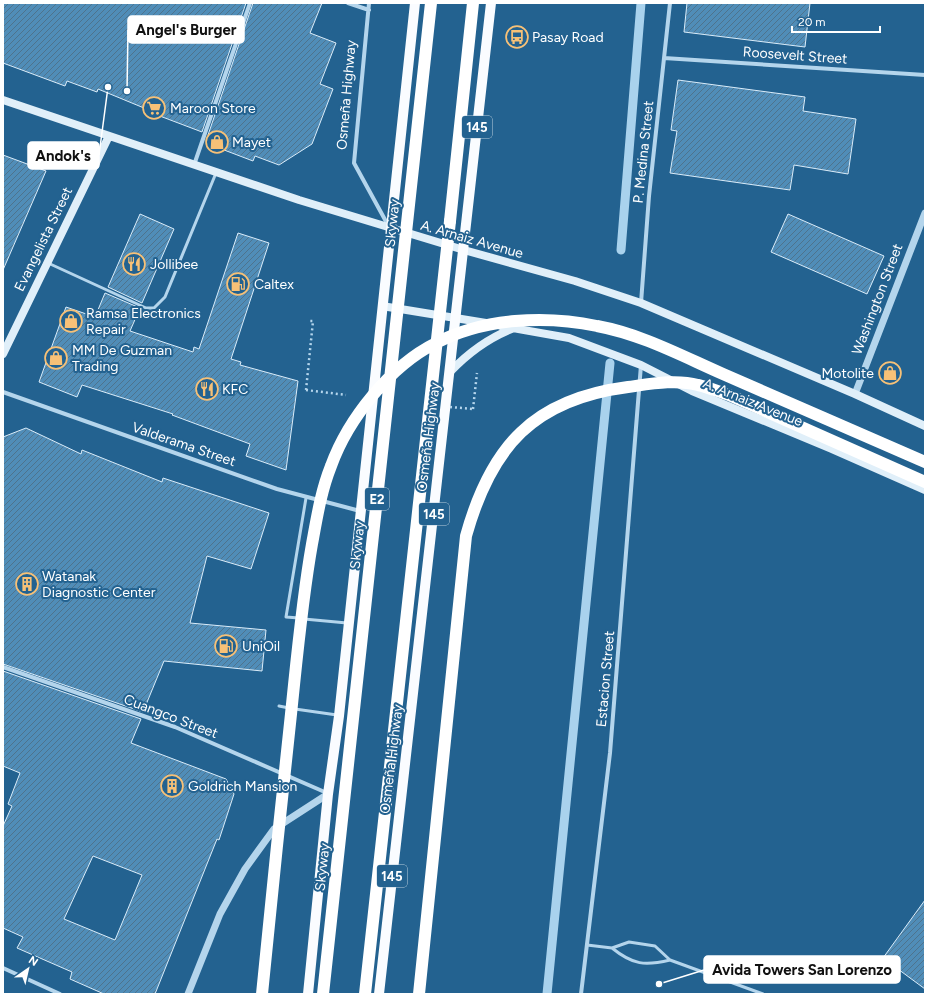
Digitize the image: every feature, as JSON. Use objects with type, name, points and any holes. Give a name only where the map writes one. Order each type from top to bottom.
[{"type":"highway","name":"Skyway","points":[[323,994],[431,3]]},
{"type":"highway","points":[[365,994],[473,3]]},
{"type":"highway","points":[[262,994],[302,606],[323,488],[332,463],[357,416],[373,395],[392,375],[413,358],[436,342],[462,332],[489,325],[516,321],[544,320],[572,321],[600,326],[652,343],[925,462]]},
{"type":"highway","points":[[419,994],[466,536],[474,509],[485,482],[499,459],[516,438],[536,419],[555,407],[576,397],[599,391],[646,385],[667,383],[696,384],[729,395],[925,482]]},
{"type":"main road","points":[[308,994],[328,794],[339,716],[415,3]]},
{"type":"main road","name":"Osmeña Highway","points":[[379,994],[491,3]]},
{"type":"main road","name":"A. Arnaiz Avenue","points":[[3,100],[194,166],[390,229],[575,281],[641,303],[855,394],[925,426]]},
{"type":"main road","name":"Evangelista Street","points":[[3,354],[109,136]]},
{"type":"main road","name":"A. Arnaiz Avenue","points":[[382,306],[569,338],[641,365],[692,391],[832,449],[925,490]]},
{"type":"main road","points":[[450,372],[464,357],[480,344],[515,328]]},
{"type":"street","points":[[194,166],[250,3]]},
{"type":"street","points":[[348,3],[369,10]]},
{"type":"street","name":"Osmeña Highway","points":[[369,3],[354,163],[390,229]]},
{"type":"street","name":"P. Medina Street","points":[[641,303],[649,196],[670,3]]},
{"type":"street","name":"Roosevelt Street","points":[[664,58],[925,75]]},
{"type":"street","name":"Washington Street","points":[[855,394],[925,213]]},
{"type":"street","name":"Estacion Street","points":[[581,994],[610,753],[641,365]]},
{"type":"street","name":"Valderama Street","points":[[3,392],[306,498],[360,511]]},
{"type":"street","name":"Cuangco Street","points":[[3,667],[176,727],[328,794]]},
{"type":"street","points":[[188,994],[220,914],[245,869],[274,829],[328,794]]},
{"type":"street","points":[[3,968],[60,994]]},
{"type":"lane","points":[[47,262],[146,308],[154,308],[165,297],[216,173]]},
{"type":"lane","points":[[306,498],[286,617],[348,623]]},
{"type":"lane","points":[[279,706],[339,716]]},
{"type":"lane","points":[[587,945],[612,948],[629,942],[655,946],[670,960],[763,994]]},
{"type":"lane","points":[[612,948],[626,959],[639,962],[651,964],[670,960]]},
{"type":"path","points":[[306,390],[313,321],[308,321]]},
{"type":"path","points":[[473,409],[477,372]]},
{"type":"building","points":[[3,3],[246,3],[202,132],[144,110],[144,108],[98,89],[97,92],[67,81],[65,86],[3,63]]},
{"type":"building","points":[[253,3],[322,3],[310,33],[336,43],[320,84],[333,89],[312,144],[279,165],[255,156],[253,161],[211,145],[214,137],[208,135]]},
{"type":"building","points":[[687,3],[810,3],[805,47],[684,32]]},
{"type":"building","points":[[678,80],[805,97],[803,111],[856,119],[848,174],[794,165],[790,190],[670,173],[677,131],[671,130]]},
{"type":"building","points":[[3,155],[46,171],[3,270]]},
{"type":"building","points":[[140,214],[174,229],[142,303],[108,287]]},
{"type":"building","points":[[788,214],[884,256],[867,294],[771,252]]},
{"type":"building","points":[[238,233],[269,243],[231,359],[241,362],[240,365],[298,381],[286,470],[246,456],[250,444],[172,415],[173,414],[82,385],[77,397],[39,382],[66,307],[95,317],[105,293],[140,308],[130,331],[193,352],[194,347],[199,349]]},
{"type":"building","points":[[26,428],[81,454],[82,450],[162,482],[163,478],[269,513],[251,569],[207,556],[190,623],[266,630],[262,671],[164,661],[143,712],[3,664],[3,437]]},
{"type":"building","points":[[3,671],[141,719],[131,743],[226,779],[234,794],[219,840],[217,839],[155,994],[104,994],[70,979],[72,972],[17,948],[23,937],[3,928],[3,826],[12,806],[8,804],[20,773],[3,766]],"holes":[[[93,856],[142,875],[115,940],[64,919]]]},
{"type":"building","points":[[925,900],[925,989],[883,958]]},
{"type":"waterway","points":[[621,250],[641,3]]},
{"type":"waterway","points":[[547,994],[610,363]]},
{"type":"place","name":"Pasay Road","points":[[517,37]]},
{"type":"place","name":"Andok's","points":[[108,87]]},
{"type":"place","name":"Angel's Burger","points":[[127,91]]},
{"type":"place","name":"Maroon Store","points":[[154,108]]},
{"type":"place","name":"Mayet","points":[[217,142]]},
{"type":"place","name":"Jollibee","points":[[134,264]]},
{"type":"place","name":"Caltex","points":[[238,284]]},
{"type":"place","name":"Ramsa Electronics Repair","points":[[71,321]]},
{"type":"place","name":"MM De Guzman Trading","points":[[56,358]]},
{"type":"place","name":"Motolite","points":[[890,373]]},
{"type":"place","name":"KFC","points":[[207,389]]},
{"type":"place","name":"Watanak Diagnostic Center","points":[[27,584]]},
{"type":"place","name":"UniOil","points":[[226,646]]},
{"type":"place","name":"Goldrich Mansion","points":[[172,786]]},
{"type":"place","name":"Avida Towers San Lorenzo","points":[[659,984]]}]
